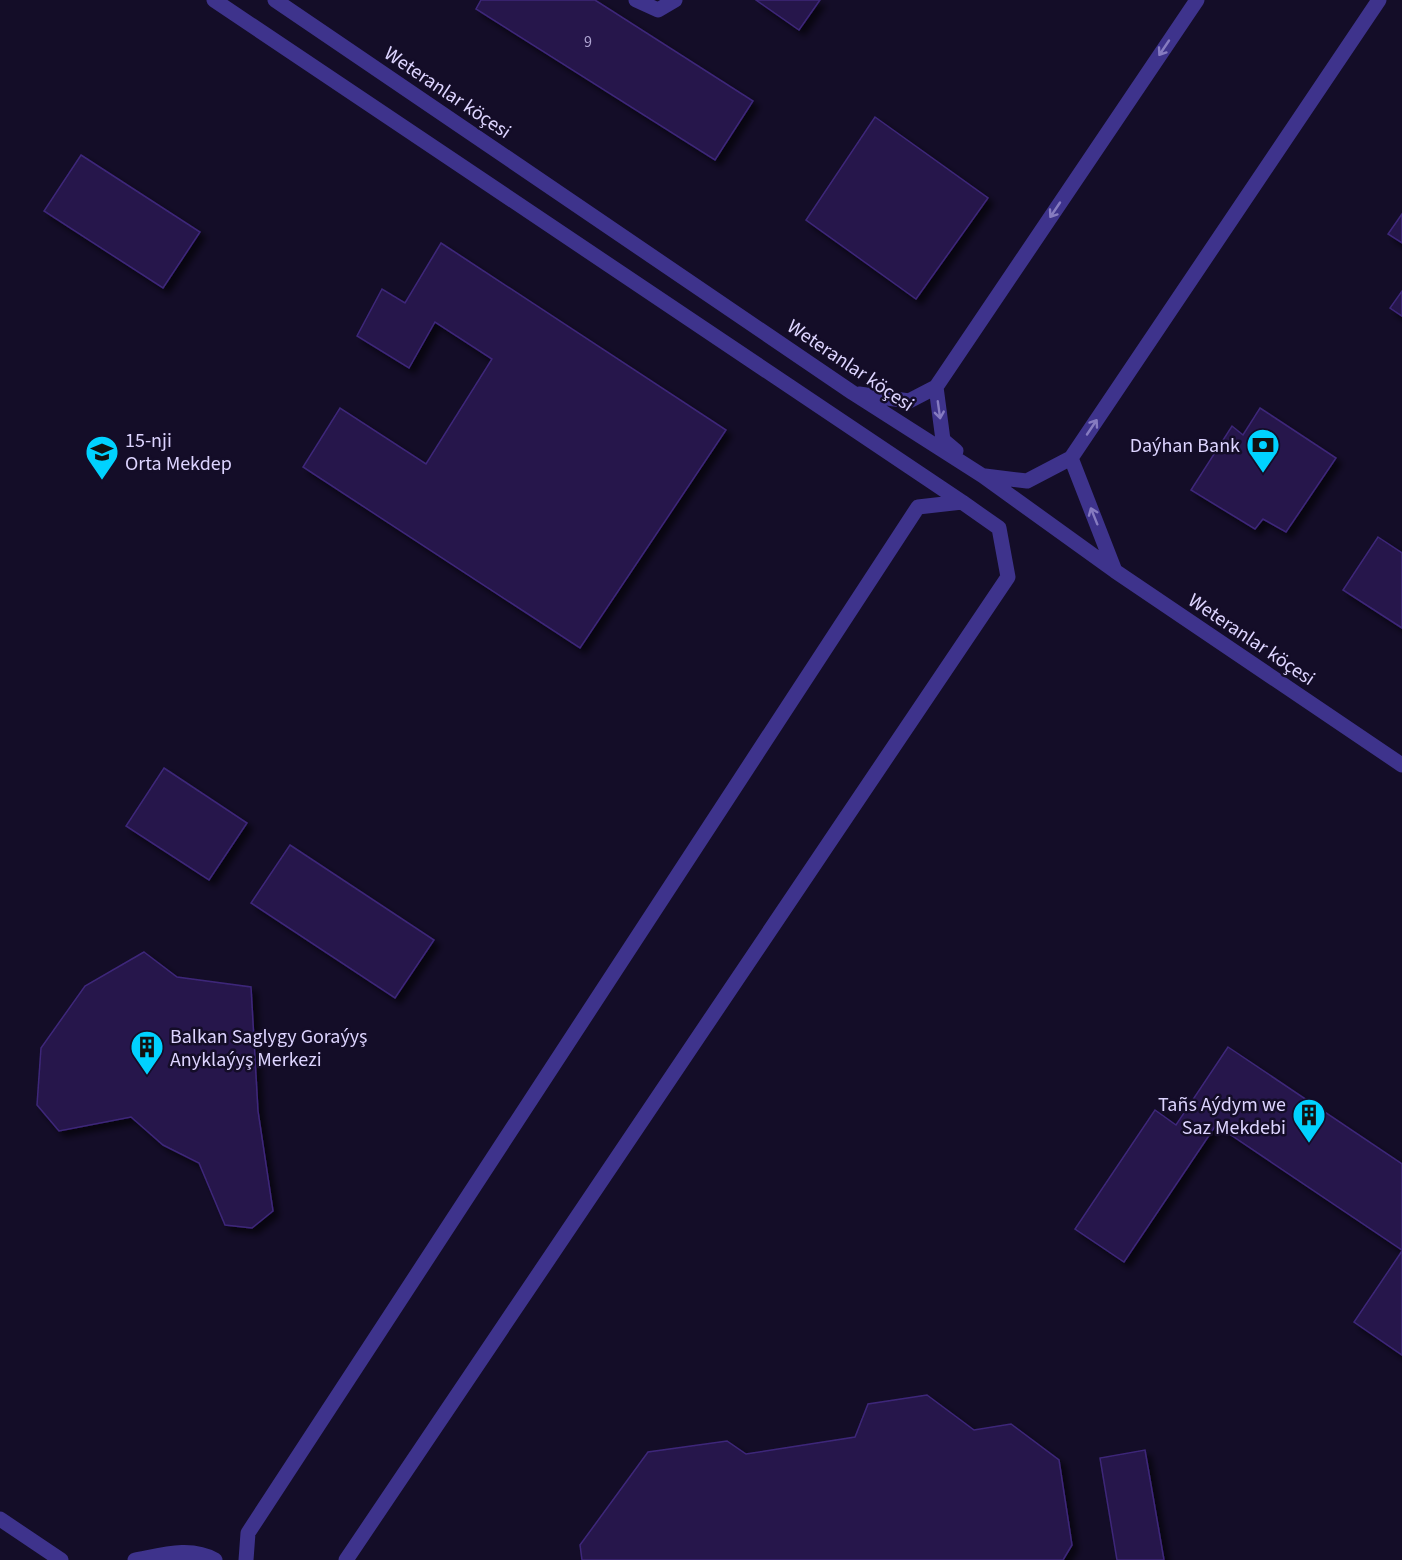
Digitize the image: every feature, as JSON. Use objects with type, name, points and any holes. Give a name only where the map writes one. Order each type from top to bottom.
[{"type":"street","points":[[214,0],[999,528],[1008,577],[346,1560]]},
{"type":"street","name":"Weteranlar köçesi","points":[[275,0],[853,393],[983,476],[1115,571],[1402,765]]},
{"type":"street","points":[[636,0],[658,10],[675,0]]},
{"type":"street","points":[[853,393],[909,401],[936,387],[1197,0]]},
{"type":"street","points":[[936,387],[943,440],[983,476],[1027,482],[1071,458],[1379,0]]},
{"type":"street","points":[[1071,458],[1115,571]]},
{"type":"street","points":[[246,1560],[248,1533],[918,507],[962,502]]},
{"type":"street","points":[[0,1519],[62,1560]]},
{"type":"street","points":[[135,1560],[174,1553],[201,1552],[215,1560]]},
{"type":"building","points":[[481,0],[595,0],[753,101],[715,160],[476,9]]},
{"type":"building","points":[[756,0],[820,0],[799,30]]},
{"type":"building","points":[[875,117],[988,198],[916,299],[806,220]]},
{"type":"building","points":[[81,155],[200,232],[163,288],[44,211]]},
{"type":"building","points":[[1402,214],[1402,243],[1388,234]]},
{"type":"building","points":[[441,243],[726,430],[580,648],[303,467],[340,408],[426,464],[492,359],[435,322],[409,368],[357,336],[382,289],[405,303]]},
{"type":"building","points":[[1402,291],[1402,316],[1390,308]]},
{"type":"building","name":"Daýhan Bank","points":[[1260,408],[1336,458],[1286,532],[1263,519],[1255,529],[1191,490],[1232,426],[1243,435]]},
{"type":"building","points":[[1378,537],[1402,553],[1402,628],[1343,590]]},
{"type":"building","points":[[164,768],[247,823],[209,880],[126,826]]},
{"type":"building","points":[[290,845],[434,940],[395,998],[251,903]]},
{"type":"building","name":"Balkan Saglygy Goraýyş Anyklaýyş Merkezi","points":[[144,952],[177,977],[251,987],[258,1111],[273,1211],[252,1228],[225,1225],[199,1163],[163,1145],[131,1117],[59,1131],[37,1105],[41,1048],[85,986]]},
{"type":"building","name":"Tañs Aýdym we Saz Mekdebi","points":[[1228,1047],[1402,1164],[1402,1250],[1216,1125],[1124,1262],[1075,1229],[1155,1110],[1176,1125]]},
{"type":"building","points":[[1402,1251],[1402,1355],[1354,1322]]},
{"type":"building","points":[[927,1395],[974,1430],[1011,1424],[1059,1460],[1072,1545],[1063,1560],[582,1560],[580,1545],[648,1452],[727,1441],[746,1454],[855,1437],[868,1404]]},
{"type":"building","points":[[1145,1450],[1164,1560],[1117,1560],[1100,1458]]},
{"type":"place","name":"Daýhan Bank","points":[[1263,474]]},
{"type":"place","name":"15-nji Orta Mekdep","points":[[102,481]]},
{"type":"place","name":"Balkan Saglygy Goraýyş Anyklaýyş Merkezi","points":[[147,1076]]},
{"type":"place","name":"Tañs Aýdym we Saz Mekdebi","points":[[1309,1144]]}]
